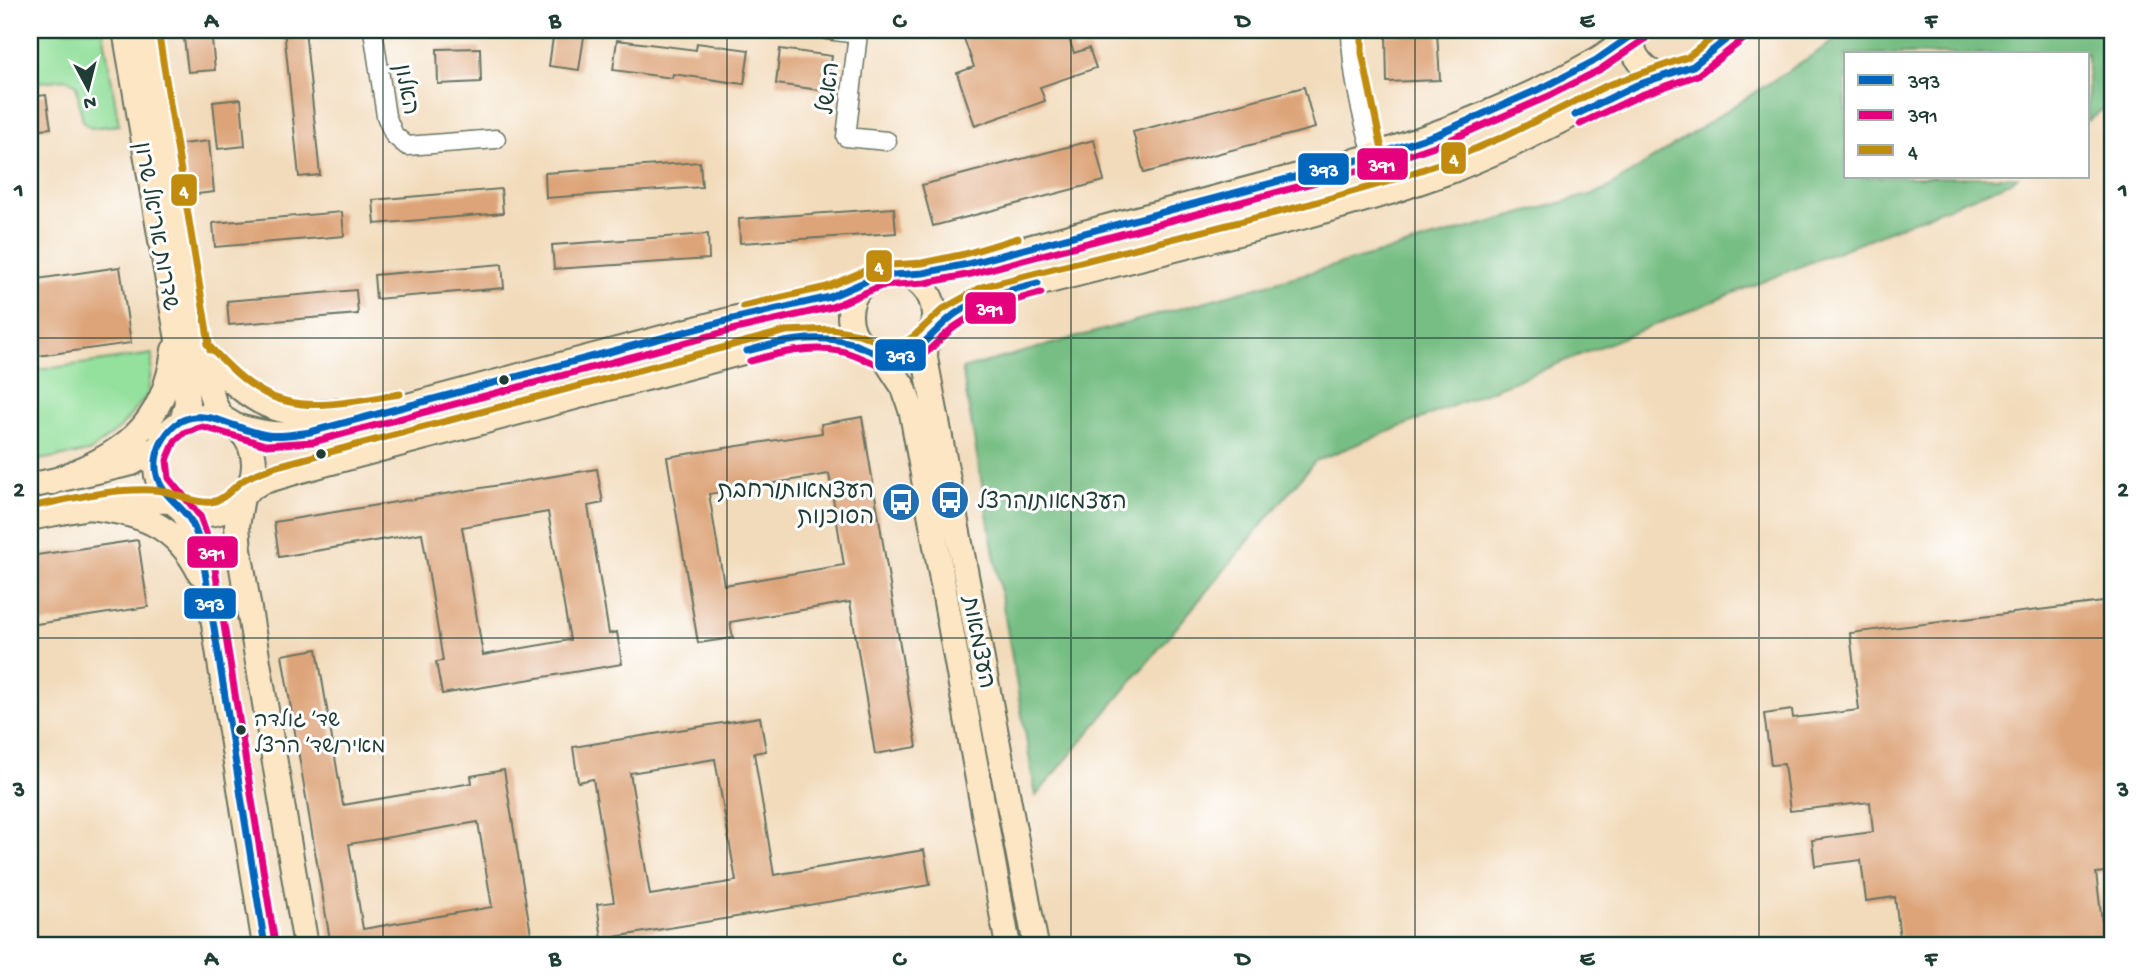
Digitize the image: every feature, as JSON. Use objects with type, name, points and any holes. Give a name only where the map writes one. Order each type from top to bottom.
[{"type":"main road","name":"שדרות אריאל שרון","points":[[125,30],[186,390],[186,413],[182,422]]},
{"type":"main road","name":"שדרות אריאל שרון","points":[[147,30],[200,352],[209,391],[229,423]]},
{"type":"main road","points":[[30,518],[113,502],[176,503],[191,512],[219,512],[261,482],[762,347],[807,339],[832,339],[895,357],[907,354],[946,320],[986,297],[1283,222],[1453,170],[1612,95],[1693,66],[1714,40],[1738,30]]},
{"type":"main road","points":[[265,946],[198,536],[191,521],[163,490],[157,476],[159,447],[165,437],[182,422],[203,416],[264,434],[288,436],[310,432],[733,319],[831,297],[888,274],[923,273],[968,264],[1373,156],[1494,111],[1597,60],[1637,32]]},
{"type":"main road","points":[[1637,32],[1632,47],[1637,59],[1647,71],[1660,76],[1673,74]]},
{"type":"main road","points":[[899,274],[911,278],[929,296],[933,320],[928,336]]},
{"type":"main road","points":[[869,280],[852,300],[850,312],[855,337],[873,352]]},
{"type":"main road","points":[[41,484],[90,467],[113,455],[133,438],[160,402],[168,382],[177,332]]},
{"type":"main road","name":"העצמאות","points":[[928,336],[925,358],[1036,946]]},
{"type":"main road","points":[[200,352],[245,393],[278,411],[320,414],[424,402]]},
{"type":"main road","name":"העצמאות","points":[[873,352],[904,388],[912,413],[1009,946]]},
{"type":"main road","points":[[229,423],[245,436],[254,463],[237,526],[239,550],[306,946]]},
{"type":"main road","points":[[41,484],[132,463],[159,447]]},
{"type":"main road","points":[[87,507],[136,514],[160,526],[182,545],[195,562],[209,592]]},
{"type":"street","name":"האלון","points":[[373,30],[386,116],[394,135],[407,146],[496,139]]},
{"type":"street","name":"האשל","points":[[827,30],[858,34],[846,137],[887,141]]},
{"type":"street","points":[[1351,30],[1351,54],[1373,156],[1384,193]]},
{"type":"green space","points":[[30,30],[103,30],[119,125],[91,128],[83,122],[76,85],[67,79],[30,83]]},
{"type":"green space","points":[[1851,30],[2112,30],[2112,102],[2090,119],[2090,52],[1844,52],[1844,178],[2016,178],[1315,461],[1036,796],[962,369],[1603,191]]},
{"type":"green space","points":[[153,354],[148,394],[121,427],[89,452],[30,461],[30,371]]},
{"type":"building","points":[[183,30],[211,30],[215,70],[188,72]]},
{"type":"building","points":[[284,30],[305,30],[320,175],[299,177]]},
{"type":"building","points":[[554,30],[585,30],[579,70],[549,66]]},
{"type":"building","points":[[961,30],[1066,30],[1074,53],[1089,48],[1096,68],[1040,87],[1045,101],[975,126],[957,73],[974,67]]},
{"type":"building","points":[[1437,32],[1440,80],[1387,82],[1386,35]]},
{"type":"building","points":[[617,40],[696,50],[697,43],[749,50],[744,84],[673,74],[672,78],[613,70]]},
{"type":"building","points":[[480,48],[481,82],[438,84],[437,49]]},
{"type":"building","points":[[780,49],[832,56],[827,91],[776,84]]},
{"type":"building","points":[[1304,87],[1315,128],[1144,173],[1133,132]]},
{"type":"building","points":[[46,95],[51,128],[30,130],[30,97]]},
{"type":"building","points":[[241,99],[245,146],[218,149],[213,102]]},
{"type":"building","points":[[1094,140],[1104,181],[933,226],[922,185]]},
{"type":"building","points":[[209,141],[214,192],[189,195],[182,144]]},
{"type":"building","points":[[700,162],[702,187],[546,198],[545,173]]},
{"type":"building","points":[[501,189],[503,213],[375,224],[373,200]]},
{"type":"building","points":[[894,208],[896,233],[740,243],[739,219]]},
{"type":"building","points":[[342,212],[344,236],[215,247],[213,223]]},
{"type":"building","points":[[708,234],[709,259],[554,269],[552,245]]},
{"type":"building","points":[[502,264],[504,288],[376,299],[374,275]]},
{"type":"building","points":[[120,267],[131,343],[30,357],[30,280]]},
{"type":"building","points":[[356,290],[358,314],[229,325],[227,301]]},
{"type":"building","points":[[862,417],[917,747],[875,754],[850,602],[730,622],[733,638],[698,643],[667,457],[822,433],[821,424]],"holes":[[[829,474],[844,565],[724,585],[709,494]]]},
{"type":"building","points":[[597,469],[603,503],[588,506],[609,634],[617,632],[622,664],[442,694],[436,662],[443,661],[422,533],[279,557],[274,522]],"holes":[[[548,512],[570,640],[483,655],[462,527]]]},
{"type":"building","points":[[138,540],[148,607],[30,625],[30,556]]},
{"type":"building","points":[[2112,601],[2112,871],[2096,873],[2105,946],[2025,946],[2024,937],[1945,946],[1901,946],[1895,897],[1866,901],[1861,860],[1815,866],[1812,840],[1873,832],[1870,802],[1790,811],[1784,764],[1771,765],[1764,714],[1792,710],[1793,718],[1859,710],[1850,633]]},
{"type":"building","points":[[317,649],[343,805],[472,783],[471,776],[504,770],[533,946],[331,946],[282,655]],"holes":[[[478,822],[492,907],[363,929],[349,844]]]},
{"type":"building","points":[[760,717],[766,751],[754,753],[774,875],[924,850],[930,885],[602,939],[597,904],[614,902],[593,779],[578,782],[573,747]],"holes":[[[715,759],[736,881],[650,895],[630,773]]]},
{"type":"transit line","name":"4","points":[[158,30],[210,350]]},
{"type":"transit line","name":"4","points":[[1362,30],[1362,53],[1383,154]]},
{"type":"transit line","name":"393","points":[[265,946],[202,553],[191,522],[162,488],[156,470],[160,447],[175,425],[186,419],[199,417],[212,418],[267,435],[310,432],[733,319],[830,297],[878,276],[923,273],[968,264],[1373,156],[1440,133],[1544,87],[1596,60],[1639,30]]},
{"type":"transit line","name":"4","points":[[30,507],[91,495],[138,490],[168,492],[204,502],[216,501],[247,478],[277,466],[786,331],[832,329],[859,334],[886,345],[901,345],[943,309],[982,287],[1387,182],[1505,136],[1608,85],[1688,57],[1722,30]]},
{"type":"transit line","name":"393","points":[[1575,115],[1637,85],[1693,66],[1738,30]]},
{"type":"transit line","name":"391","points":[[1580,124],[1641,95],[1698,75],[1745,38]]},
{"type":"transit line","name":"391","points":[[275,944],[212,550],[200,516],[169,478],[167,460],[175,441],[185,432],[203,427],[266,445],[313,442],[736,329],[832,307],[881,286],[925,283],[971,274],[1376,166],[1443,143],[1549,96],[1601,69],[1645,39]]},
{"type":"transit line","name":"4","points":[[743,306],[827,287],[876,266],[922,263],[965,254],[1018,238]]},
{"type":"transit line","name":"393","points":[[747,351],[784,342],[822,339],[847,342],[885,356],[898,356],[915,349],[950,317],[967,307],[1038,283]]},
{"type":"transit line","name":"391","points":[[750,361],[806,349],[829,349],[878,365],[901,366],[924,355],[949,331],[976,314],[1041,293]]},
{"type":"transit line","name":"4","points":[[207,344],[246,381],[277,399],[311,405],[400,394]]},
{"type":"place","name":"העצמאות/הרצל","points":[[950,500]]},
{"type":"place","name":"העצמאות/רחבת הסוכנות","points":[[901,502]]},
{"type":"place","name":"שד׳ גולדה מאיר/שד׳ הרצל","points":[[241,730]]}]
